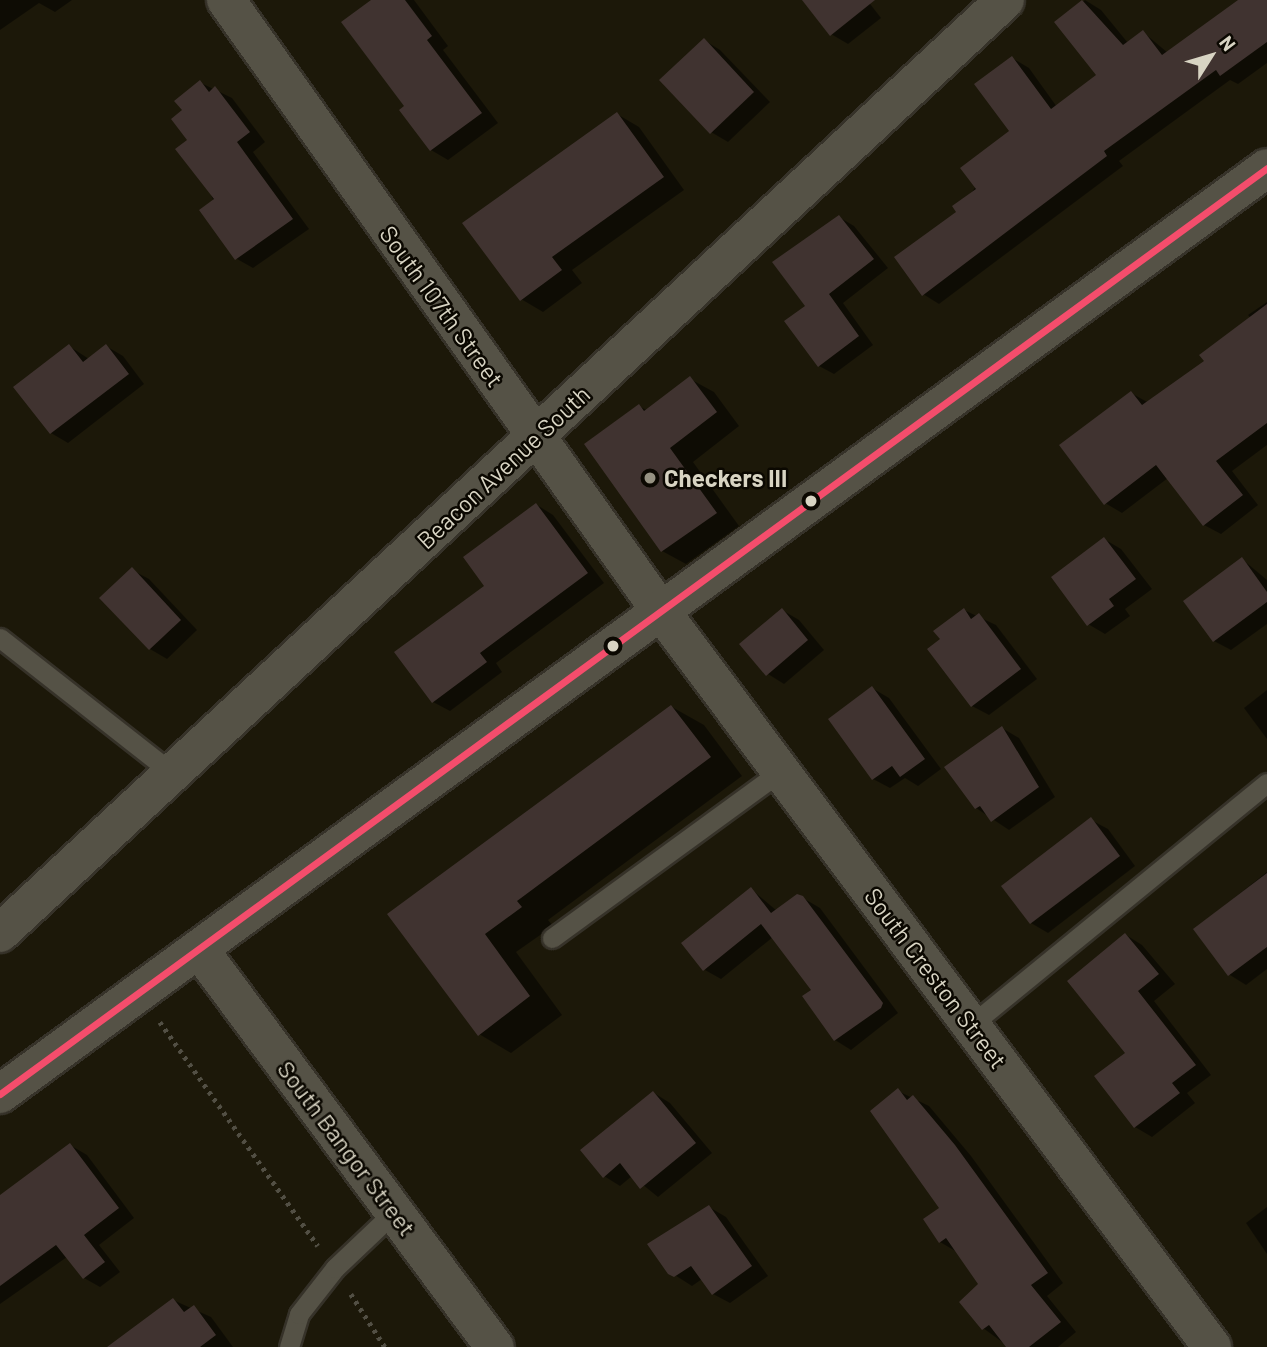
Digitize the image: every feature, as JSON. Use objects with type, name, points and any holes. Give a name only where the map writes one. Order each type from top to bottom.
[{"type":"street","name":"South 107th Street","points":[[226,0],[364,200],[537,435],[660,610]]},
{"type":"street","name":"Beacon Avenue South","points":[[0,933],[1005,0]]},
{"type":"street","points":[[0,1094],[1267,168]]},
{"type":"street","name":"South Creston Street","points":[[660,610],[1212,1347]]},
{"type":"street","name":"South Bangor Street","points":[[199,949],[495,1347]]},
{"type":"lane","points":[[0,638],[172,773]]},
{"type":"lane","points":[[552,938],[781,771]]},
{"type":"lane","points":[[971,1025],[1267,783]]},
{"type":"lane","points":[[289,1347],[299,1314],[335,1268],[394,1212]]},
{"type":"path","points":[[139,993],[335,1268],[385,1347]]},
{"type":"building","points":[[371,0],[405,0],[432,36],[427,40],[482,113],[430,151],[399,110],[404,106],[341,22]]},
{"type":"building","points":[[802,0],[875,0],[830,36]]},
{"type":"building","points":[[1082,0],[1123,45],[1143,30],[1162,55],[1238,0],[1267,0],[1267,42],[1220,76],[1216,70],[1104,151],[1107,156],[922,296],[894,257],[956,212],[952,206],[976,189],[960,168],[1009,131],[974,84],[1012,56],[1051,109],[1096,75],[1054,22]]},
{"type":"building","points":[[704,38],[754,92],[710,134],[659,80]]},
{"type":"building","points":[[200,80],[209,92],[215,86],[250,132],[237,142],[293,219],[235,260],[199,210],[214,199],[175,149],[187,140],[171,119],[182,110],[174,101]]},
{"type":"building","points":[[617,112],[664,177],[552,257],[562,270],[520,301],[462,223]]},
{"type":"building","points":[[839,215],[874,259],[829,294],[859,336],[818,367],[784,321],[805,306],[772,262]]},
{"type":"building","points":[[1267,304],[1267,423],[1216,461],[1243,495],[1203,526],[1156,465],[1104,505],[1059,445],[1131,391],[1142,405],[1204,361],[1199,355]]},
{"type":"building","points":[[69,344],[83,362],[106,344],[129,374],[50,434],[13,387]]},
{"type":"building","name":"Checkers III","points":[[690,376],[717,412],[670,448],[717,513],[661,552],[584,444],[639,404],[644,411]]},
{"type":"building","points":[[536,503],[588,573],[480,653],[487,662],[432,703],[394,652],[484,586],[463,557]]},
{"type":"building","points":[[1104,537],[1136,579],[1109,599],[1114,606],[1087,626],[1051,577]]},
{"type":"building","points":[[1242,557],[1267,592],[1267,602],[1213,642],[1183,601]]},
{"type":"building","points":[[132,567],[181,620],[149,650],[99,598]]},
{"type":"building","points":[[782,608],[808,640],[766,676],[739,644]]},
{"type":"building","points":[[964,608],[971,619],[979,613],[1021,669],[971,707],[927,649],[940,639],[933,631]]},
{"type":"building","points":[[872,686],[925,759],[900,777],[892,766],[872,780],[828,719]]},
{"type":"building","points":[[671,705],[711,757],[517,901],[522,907],[485,934],[530,996],[478,1036],[387,914]]},
{"type":"building","points":[[1002,726],[1039,787],[991,822],[980,806],[975,809],[944,767]]},
{"type":"building","points":[[1091,817],[1120,856],[1030,924],[1001,886]]},
{"type":"building","points":[[1267,873],[1267,947],[1228,976],[1193,929]]},
{"type":"building","points":[[751,887],[771,913],[797,894],[803,896],[883,1003],[881,1008],[834,1041],[802,996],[811,990],[761,924],[703,971],[681,943]]},
{"type":"building","points":[[1125,933],[1159,974],[1138,991],[1196,1065],[1172,1083],[1180,1093],[1134,1128],[1094,1076],[1125,1053],[1067,981]]},
{"type":"building","points":[[898,1088],[907,1100],[913,1095],[955,1145],[1048,1273],[1031,1285],[1061,1322],[1029,1347],[1006,1347],[989,1325],[982,1330],[959,1302],[978,1284],[946,1238],[939,1243],[923,1219],[939,1208],[870,1111]]},
{"type":"building","points":[[653,1091],[696,1143],[640,1189],[620,1163],[603,1178],[580,1150]]},
{"type":"building","points":[[70,1143],[119,1208],[84,1235],[105,1262],[83,1279],[56,1245],[0,1286],[0,1195]]},
{"type":"building","points":[[709,1205],[752,1266],[712,1295],[691,1266],[674,1277],[668,1274],[647,1244]]},
{"type":"building","points":[[173,1298],[184,1312],[194,1305],[216,1335],[200,1347],[107,1347]]},
{"type":"transit line","points":[[0,1094],[1267,168]]},
{"type":"place","name":"Checkers III","points":[[650,478]]}]
